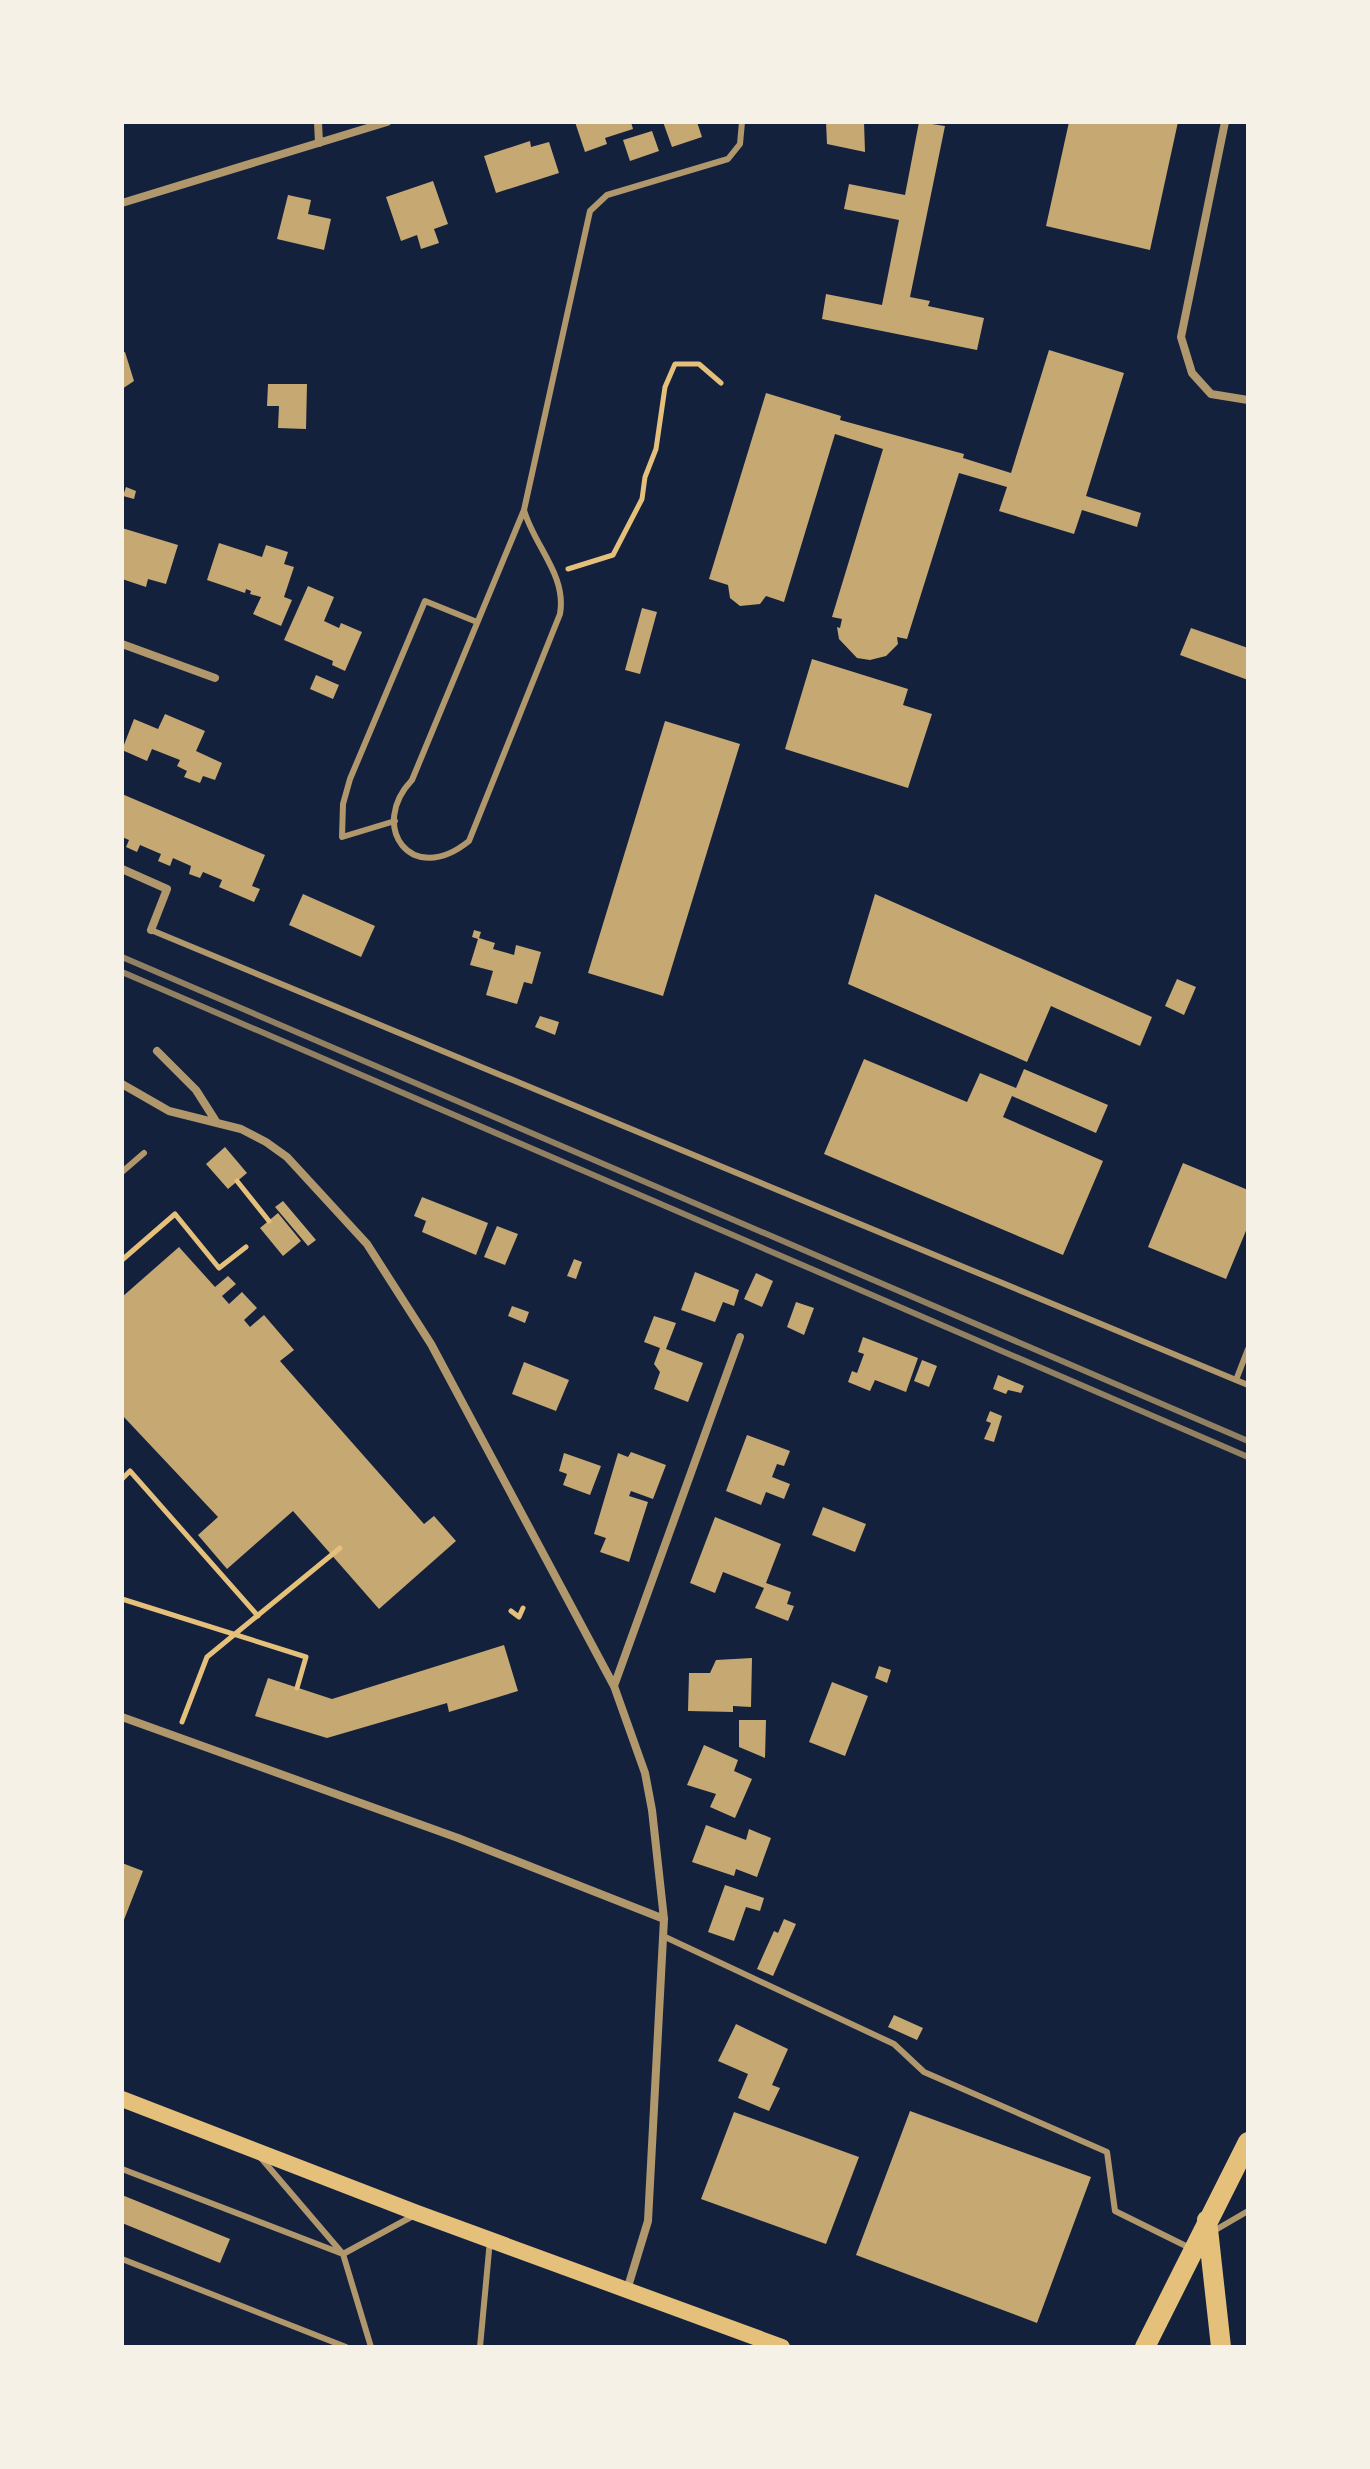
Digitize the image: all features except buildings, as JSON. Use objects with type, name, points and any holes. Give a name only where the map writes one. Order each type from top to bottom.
[{"type":"main road","points":[[122,2099],[417,2213],[782,2347]]},
{"type":"main road","points":[[1145,2347],[1192,2249],[1208,2227],[1248,2142]]},
{"type":"main road","points":[[1208,2227],[1221,2347]]},
{"type":"street","points":[[318,122],[319,143]]},
{"type":"street","points":[[122,203],[387,122]]},
{"type":"street","points":[[1225,122],[1181,337],[1192,373],[1211,394],[1248,400]]},
{"type":"street","points":[[122,644],[215,678]]},
{"type":"street","points":[[122,869],[167,889],[151,930]]},
{"type":"street","points":[[157,1051],[196,1090],[217,1123]]},
{"type":"street","points":[[122,1084],[169,1111],[241,1129],[287,1157],[387,1270],[431,1344],[614,1686],[645,1773],[664,1919],[648,2221],[627,2290]]},
{"type":"street","points":[[614,1686],[740,1337]]},
{"type":"street","points":[[122,1717],[178,1734],[664,1919]]},
{"type":"lane","points":[[524,510],[531,534],[554,572],[563,595],[560,614],[469,841],[453,854],[433,861],[415,856],[402,845],[394,805],[412,780],[524,510],[590,211],[607,195],[728,159],[740,144],[742,122]]},
{"type":"lane","points":[[395,821],[342,837],[343,804],[350,779],[425,601],[477,622]]},
{"type":"lane","points":[[151,930],[1248,1385]]},
{"type":"lane","points":[[122,1172],[144,1153]]},
{"type":"lane","points":[[1236,1380],[1248,1349]]},
{"type":"lane","points":[[663,1936],[894,2044],[924,2072],[1107,2152],[1115,2211],[1192,2249]]},
{"type":"lane","points":[[254,2150],[343,2254],[371,2347]]},
{"type":"lane","points":[[122,2169],[343,2254]]},
{"type":"lane","points":[[1208,2227],[1248,2211]]},
{"type":"lane","points":[[343,2254],[417,2213]]},
{"type":"lane","points":[[480,2347],[490,2240]]},
{"type":"lane","points":[[122,2259],[346,2347]]},
{"type":"path","points":[[554,572],[613,555],[642,499],[645,477],[656,449],[665,387],[675,364],[699,364],[721,383]]},
{"type":"path","points":[[237,1181],[269,1221]]},
{"type":"path","points":[[122,1260],[175,1214],[219,1268],[246,1247]]},
{"type":"path","points":[[122,1479],[130,1471],[258,1616]]},
{"type":"path","points":[[178,1734],[207,1657],[340,1548]]},
{"type":"path","points":[[122,1599],[306,1657],[297,1688]]},
{"type":"path","points":[[511,1611],[519,1617],[523,1608]]},
{"type":"railway","points":[[122,957],[1248,1441]]},
{"type":"railway","points":[[122,972],[1248,1457]]}]
